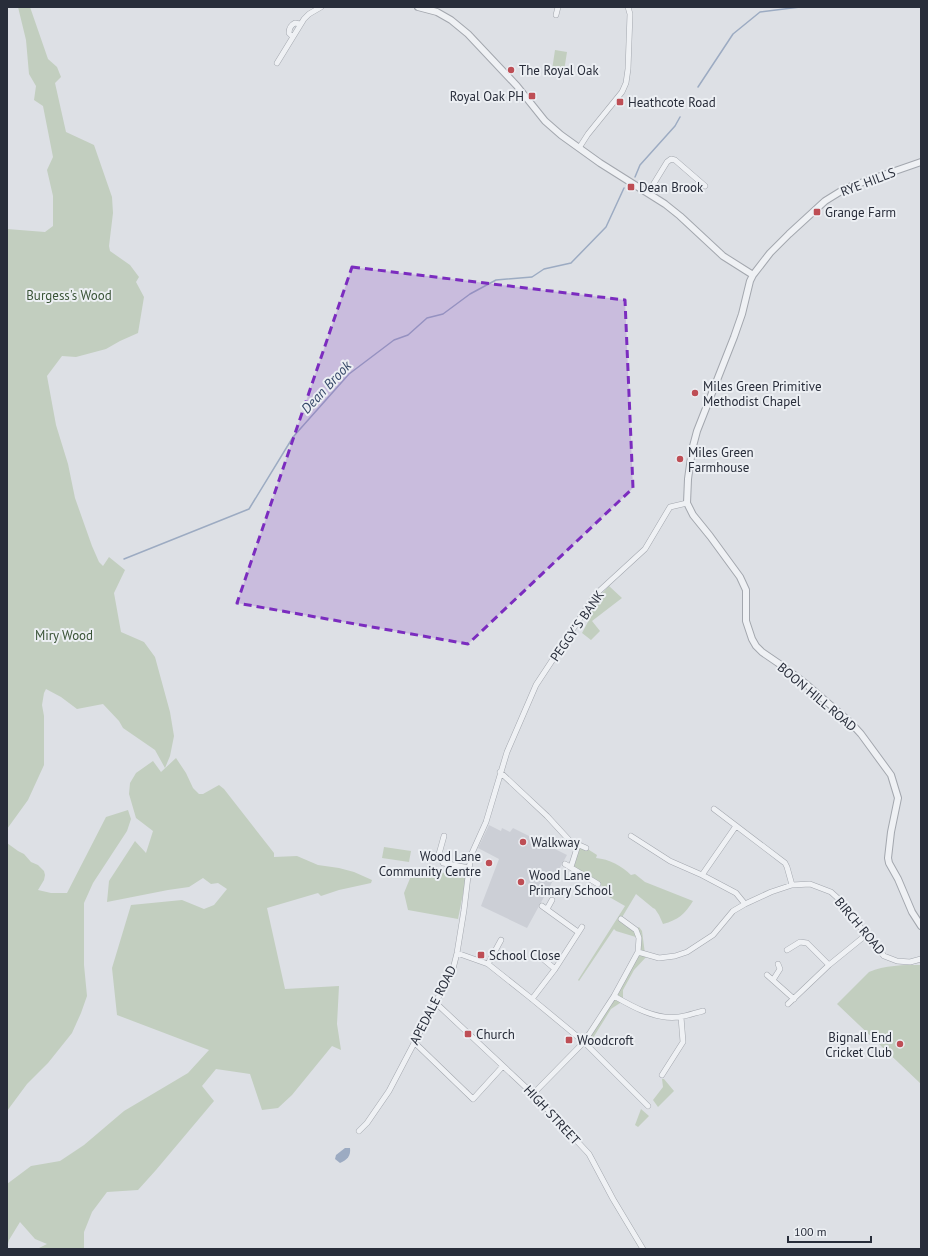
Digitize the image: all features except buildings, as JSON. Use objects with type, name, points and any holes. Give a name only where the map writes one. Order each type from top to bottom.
[{"type":"street","points":[[277,63],[300,24],[309,14],[321,7]]},
{"type":"street","points":[[418,7],[442,14],[468,34],[516,86],[545,121],[578,148],[665,204],[723,256],[753,275],[734,337],[697,431],[691,457],[686,503]]},
{"type":"street","points":[[556,15],[558,7]]},
{"type":"street","points":[[578,148],[622,92],[626,83],[630,14],[628,7]]},
{"type":"street","points":[[648,193],[667,162],[671,159],[675,160],[705,186]]},
{"type":"street","name":"RYE HILLS","points":[[753,275],[782,240],[825,201],[846,188],[921,162]]},
{"type":"street","name":"PEGGY'S BANK","points":[[507,752],[536,685],[596,594],[645,549],[670,507],[686,503]]},
{"type":"street","name":"BOON HILL ROAD","points":[[686,503],[693,515],[740,577],[746,596],[746,621],[756,646],[806,684],[850,722],[861,734],[891,775],[898,798],[888,849],[888,858],[912,912],[921,926]]},
{"type":"street","name":"APEDALE ROAD","points":[[359,1131],[367,1123],[389,1091],[453,969],[457,953],[472,853],[486,822],[507,752]]},
{"type":"street","points":[[500,772],[547,816],[570,841],[586,848]]},
{"type":"street","points":[[714,809],[785,863],[792,886]]},
{"type":"street","points":[[702,875],[736,826]]},
{"type":"street","points":[[444,836],[439,854],[443,863],[469,868]]},
{"type":"street","points":[[631,836],[670,861],[702,875],[736,893],[745,904]]},
{"type":"street","points":[[571,867],[578,845]]},
{"type":"street","points":[[565,864],[598,884]]},
{"type":"street","name":"BIRCH ROAD","points":[[638,952],[659,958],[675,956],[687,952],[713,935],[733,911],[745,904],[771,892],[792,886],[810,884],[831,892],[842,902],[866,935],[884,956],[897,961],[910,962],[921,959]]},
{"type":"street","points":[[552,900],[544,907],[578,932]]},
{"type":"street","points":[[533,1094],[584,1042],[614,996],[638,952],[639,938],[636,930],[621,919]]},
{"type":"street","points":[[532,999],[555,969],[582,926]]},
{"type":"street","points":[[788,1004],[829,966],[866,935]]},
{"type":"street","points":[[488,964],[501,940]]},
{"type":"street","points":[[787,948],[800,942],[808,943],[829,966]]},
{"type":"street","points":[[457,953],[488,964],[532,999],[584,1042],[648,1106]]},
{"type":"street","points":[[542,958],[555,969]]},
{"type":"street","points":[[773,980],[780,969],[778,964]]},
{"type":"street","points":[[767,975],[794,999]]},
{"type":"street","points":[[614,996],[634,1008],[656,1016],[681,1017],[703,1011]]},
{"type":"street","name":"HIGH STREET","points":[[437,1000],[438,1005],[533,1094],[589,1154],[643,1249]]},
{"type":"street","points":[[696,1005],[696,1012]]},
{"type":"street","points":[[662,1075],[683,1042],[681,1017]]},
{"type":"street","points":[[414,1042],[473,1099],[503,1066]]},
{"type":"highlighted area","points":[[352,267],[625,300],[633,488],[468,644],[237,603]]},
{"type":"shaded area","name":"Wood Lane Primary School","points":[[489,825],[501,831],[502,828],[510,832],[513,828],[567,855],[527,928],[481,906],[499,859],[478,848]]},
{"type":"green space","points":[[18,7],[30,7],[48,59],[57,67],[61,77],[55,83],[66,132],[94,145],[112,197],[113,213],[109,246],[110,251],[130,265],[139,277],[136,282],[144,297],[138,333],[106,349],[76,357],[62,356],[47,376],[56,425],[68,464],[75,498],[92,546],[99,562],[103,566],[109,557],[125,570],[114,593],[121,632],[144,642],[155,657],[170,712],[174,736],[170,756],[165,768],[155,750],[123,728],[119,721],[103,704],[77,709],[61,697],[46,689],[42,705],[44,716],[44,765],[28,800],[7,829],[7,229],[45,232],[53,226],[53,196],[47,170],[53,157],[43,106],[34,100],[36,86],[29,74],[26,40]]},
{"type":"green space","points":[[555,50],[567,52],[564,71],[552,70]]},
{"type":"green space","points":[[609,586],[622,598],[592,621],[600,631],[591,640],[582,633],[589,620],[585,618],[593,603]]},
{"type":"green space","points":[[176,758],[186,773],[193,788],[199,794],[203,794],[219,785],[224,789],[274,853],[274,857],[297,856],[318,865],[354,872],[372,880],[371,883],[339,890],[321,896],[318,893],[267,908],[285,989],[339,986],[337,1024],[341,1050],[332,1046],[292,1095],[278,1108],[262,1110],[250,1074],[216,1069],[202,1086],[214,1101],[138,1190],[107,1192],[92,1212],[84,1232],[84,1249],[37,1249],[47,1244],[35,1239],[20,1222],[9,1240],[7,1248],[7,1184],[31,1166],[60,1161],[84,1145],[124,1111],[188,1073],[209,1050],[117,1015],[112,968],[131,905],[182,900],[204,909],[214,905],[227,889],[218,883],[211,884],[203,878],[189,887],[107,902],[109,881],[135,841],[146,853],[153,831],[136,818],[129,794],[130,783],[136,773],[153,761],[161,772]]},
{"type":"green space","points":[[128,810],[131,819],[127,831],[93,883],[84,903],[84,965],[87,996],[81,1013],[72,1033],[48,1063],[27,1084],[7,1111],[7,843],[24,854],[31,862],[38,865],[44,871],[44,880],[38,890],[51,893],[67,893],[106,817]]},
{"type":"green space","points":[[578,845],[597,855],[596,858],[615,864],[631,875],[635,874],[645,882],[693,901],[681,916],[673,921],[663,924],[655,909],[636,894],[621,919],[636,930],[639,927],[642,931],[645,954],[648,955],[634,970],[623,990],[623,1001],[611,1009],[588,1046],[584,1042],[638,952],[639,938],[616,931],[614,929],[579,981],[578,980],[625,906],[604,894],[607,889],[571,867]]},
{"type":"green space","points":[[384,847],[411,851],[409,862],[382,858]]},
{"type":"green space","points":[[413,871],[462,874],[466,879],[458,919],[408,910],[404,893]]},
{"type":"green space","name":"Bignall End Cricket Club","points":[[901,965],[921,965],[921,1084],[837,1004],[869,972]]},
{"type":"green space","points":[[662,1079],[664,1079],[674,1091],[658,1107],[653,1100],[663,1087]]},
{"type":"green space","points":[[641,1109],[649,1116],[638,1127],[635,1125]]},
{"type":"water","points":[[345,1148],[350,1148],[349,1155],[347,1159],[340,1163],[335,1159],[336,1155]]},
{"type":"waterway","name":"Dean Brook","points":[[698,87],[733,34],[760,12],[800,7]]},
{"type":"waterway","name":"Dean Brook","points":[[635,177],[640,165],[675,126],[680,117]]},
{"type":"waterway","name":"Dean Brook","points":[[124,559],[249,509],[293,437],[349,374],[394,340],[408,335],[427,318],[443,314],[470,294],[496,280],[532,277],[544,269],[571,263],[606,227],[624,188]]},
{"type":"place","name":"The Royal Oak","points":[[511,70]]},
{"type":"place","name":"Royal Oak PH","points":[[532,96]]},
{"type":"place","name":"Heathcote Road","points":[[620,102]]},
{"type":"place","name":"Dean Brook","points":[[631,187]]},
{"type":"place","name":"Grange Farm","points":[[817,212]]},
{"type":"place","name":"Miles Green Primitive Methodist Chapel","points":[[695,393]]},
{"type":"place","name":"Miles Green Farmhouse","points":[[680,459]]},
{"type":"place","name":"Walkway","points":[[523,842]]},
{"type":"place","name":"Wood Lane Community Centre","points":[[489,863]]},
{"type":"place","name":"Wood Lane Primary School","points":[[521,882]]},
{"type":"place","name":"School Close","points":[[481,955]]},
{"type":"place","name":"Church","points":[[468,1034]]},
{"type":"place","name":"Woodcroft","points":[[569,1040]]},
{"type":"place","name":"Bignall End Cricket Club","points":[[900,1044]]},
{"type":"park label","name":"Burgess's Wood","points":[[69,295]]},
{"type":"park label","name":"Miry Wood","points":[[64,635]]}]
